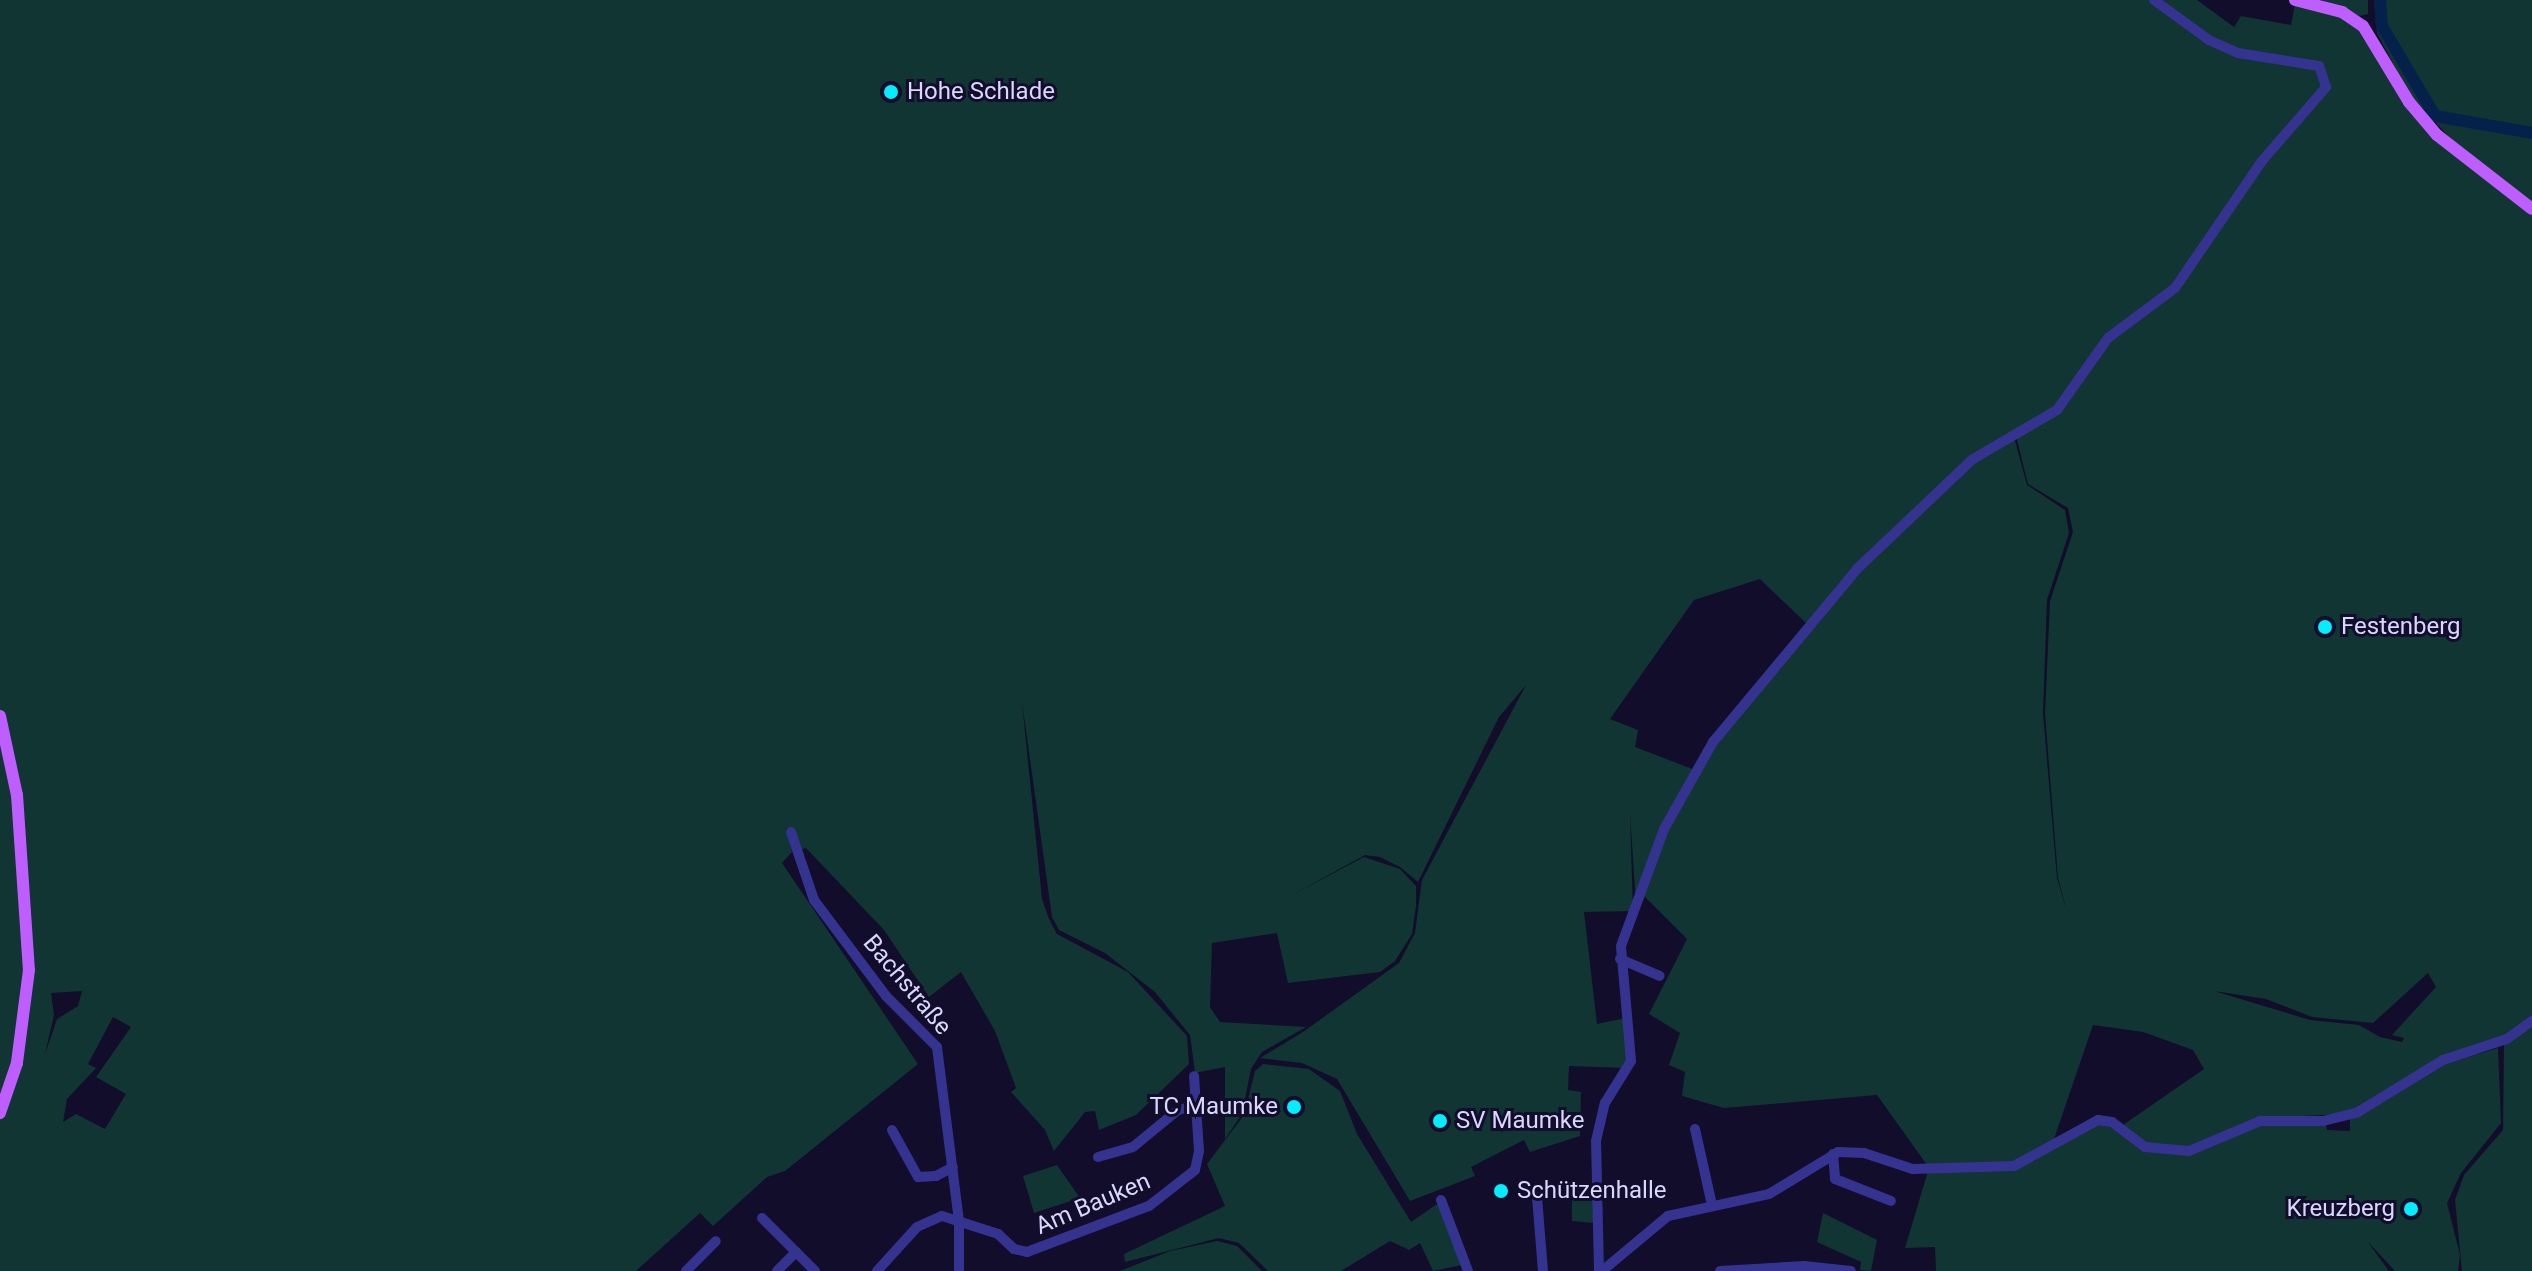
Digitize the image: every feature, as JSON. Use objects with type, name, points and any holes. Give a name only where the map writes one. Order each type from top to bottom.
[{"type":"main road","points":[[2295,0],[2352,17],[2382,54],[2409,102],[2437,135],[2532,209]]},
{"type":"main road","points":[[0,716],[17,795],[29,958],[23,1031],[0,1113]]},
{"type":"street","points":[[1601,1271],[1596,1141],[1605,1103],[1631,1061],[1620,959],[1625,932],[1644,890],[1664,829],[1713,742],[1849,577],[1973,459],[2067,401],[2108,338],[2183,279],[2262,161],[2320,97],[2327,82],[2319,66],[2238,53],[2209,40],[2154,0]]},
{"type":"street","name":"Bachstraße","points":[[791,832],[814,900],[886,996],[937,1047],[959,1222],[959,1271]]},
{"type":"street","points":[[1620,959],[1660,976]]},
{"type":"street","points":[[1601,1271],[1668,1216],[1769,1194],[1833,1154],[1852,1151],[1918,1169],[2014,1166],[2098,1120],[2112,1122],[2145,1147],[2172,1152],[2194,1149],[2260,1121],[2344,1117],[2443,1060],[2507,1039],[2532,1021]]},
{"type":"street","name":"Am Bauken","points":[[959,1222],[998,1234],[1014,1249],[1027,1252],[1149,1206],[1195,1170],[1194,1076]]},
{"type":"street","points":[[1098,1157],[1133,1147],[1178,1110],[1196,1106]]},
{"type":"street","points":[[1695,1129],[1712,1205]]},
{"type":"street","points":[[892,1130],[918,1177],[936,1176],[953,1167]]},
{"type":"street","points":[[1833,1154],[1835,1179],[1891,1201]]},
{"type":"street","points":[[1537,1197],[1543,1271]]},
{"type":"street","points":[[1441,1200],[1468,1271]]},
{"type":"street","points":[[877,1271],[917,1227],[942,1216],[959,1222]]},
{"type":"street","points":[[762,1218],[815,1271]]},
{"type":"street","points":[[686,1271],[716,1241]]},
{"type":"street","points":[[777,1271],[796,1252]]},
{"type":"street","points":[[1720,1271],[1804,1266],[1851,1271]]},
{"type":"green space","points":[[0,0],[2197,0],[2234,27],[2241,16],[2291,25],[2295,4],[2344,17],[2364,34],[2406,104],[2432,135],[2532,214],[2532,1018],[2502,1038],[2435,1060],[2375,1101],[2345,1114],[2260,1118],[2236,1129],[2294,1121],[2326,1123],[2327,1130],[2350,1131],[2350,1119],[2435,1067],[2498,1048],[2501,1123],[2461,1173],[2447,1203],[2460,1255],[2458,1271],[2395,1271],[2367,1241],[2389,1271],[1936,1271],[1935,1247],[1905,1248],[1928,1171],[2015,1168],[2101,1121],[2146,1150],[2196,1151],[2196,1145],[2169,1150],[2143,1145],[2123,1125],[2204,1069],[2193,1050],[2143,1032],[2093,1025],[2053,1142],[2016,1163],[1927,1165],[1877,1095],[1724,1108],[1682,1096],[1685,1072],[1669,1065],[1680,1033],[1649,1014],[1687,939],[1644,896],[1665,832],[1716,739],[1850,578],[1966,465],[2014,437],[2027,485],[2065,510],[2069,533],[2047,600],[2043,713],[2057,878],[2067,912],[2058,878],[2045,714],[2050,601],[2073,532],[2068,508],[2028,484],[2016,436],[2067,403],[2109,339],[2167,297],[2184,280],[2265,160],[2330,89],[2321,89],[2260,159],[2182,278],[2107,337],[2065,402],[1964,462],[1848,576],[1808,625],[1760,579],[1694,600],[1610,719],[1638,730],[1635,747],[1695,770],[1661,831],[1636,905],[1630,813],[1633,911],[1584,912],[1597,1024],[1626,1018],[1629,1043],[1627,1068],[1569,1066],[1568,1090],[1581,1092],[1580,1136],[1530,1152],[1524,1140],[1471,1167],[1475,1176],[1410,1201],[1337,1079],[1302,1063],[1260,1058],[1303,1032],[1399,963],[1415,933],[1422,880],[1526,685],[1499,717],[1418,882],[1400,867],[1380,857],[1365,855],[1292,895],[1364,857],[1400,869],[1416,886],[1416,906],[1412,934],[1395,961],[1380,972],[1288,983],[1277,933],[1212,943],[1210,1007],[1220,1022],[1306,1027],[1262,1052],[1251,1069],[1242,1114],[1225,1139],[1225,1067],[1195,1073],[1190,1035],[1155,992],[1105,953],[1059,930],[1052,917],[1022,702],[1042,899],[1049,919],[1057,934],[1128,972],[1187,1036],[1189,1064],[1136,1115],[1099,1130],[1095,1111],[1085,1112],[1054,1151],[1045,1130],[1011,1092],[1016,1088],[995,1031],[961,972],[929,997],[884,930],[806,848],[799,850],[792,827],[786,829],[792,852],[782,863],[918,1064],[785,1171],[767,1177],[713,1226],[700,1213],[636,1271],[0,1271]],"holes":[[[2428,973],[2436,987],[2392,1035],[2404,1038],[2402,1042],[2380,1037],[2359,1025],[2310,1020],[2214,991],[2266,999],[2312,1017],[2373,1023]],[[82,991],[78,1006],[57,1019],[45,1054],[54,1015],[51,993]],[[113,1017],[131,1027],[96,1077],[126,1094],[105,1129],[76,1114],[63,1122],[67,1099],[96,1068],[88,1064]]]},
{"type":"green space","points":[[2321,0],[2368,0],[2368,14],[2360,16]]},
{"type":"green space","points":[[2374,0],[2532,0],[2532,203],[2468,158],[2408,92],[2377,33]]},
{"type":"green space","points":[[2532,1024],[2532,1271],[2462,1271],[2455,1200],[2464,1175],[2503,1130],[2504,1044]]},
{"type":"green space","points":[[1263,1064],[1309,1069],[1340,1091],[1357,1134],[1411,1222],[1440,1202],[1462,1265],[1433,1271],[1420,1243],[1409,1250],[1390,1241],[1341,1271],[1268,1271],[1239,1243],[1219,1238],[1125,1262],[1124,1254],[1225,1206],[1207,1164],[1244,1115],[1255,1071]]},
{"type":"green space","points":[[1057,1165],[1080,1198],[1034,1213],[1023,1176]]},
{"type":"green space","points":[[1572,1191],[1593,1192],[1595,1223],[1572,1221]]},
{"type":"green space","points":[[1823,1213],[1877,1240],[1871,1271],[1860,1270],[1861,1262],[1817,1242]]},
{"type":"green space","points":[[1217,1241],[1237,1246],[1262,1271],[1120,1271],[1170,1251]]},
{"type":"waterway","points":[[2380,0],[2382,26],[2435,116],[2532,133]]},
{"type":"place","name":"Hohe Schlade","points":[[891,92]]},
{"type":"place","name":"Festenberg","points":[[2325,627]]},
{"type":"place","name":"TC Maumke","points":[[1294,1107]]},
{"type":"place","name":"SV Maumke","points":[[1440,1121]]},
{"type":"place","name":"Schützenhalle","points":[[1501,1191]]},
{"type":"place","name":"Kreuzberg","points":[[2411,1209]]}]
